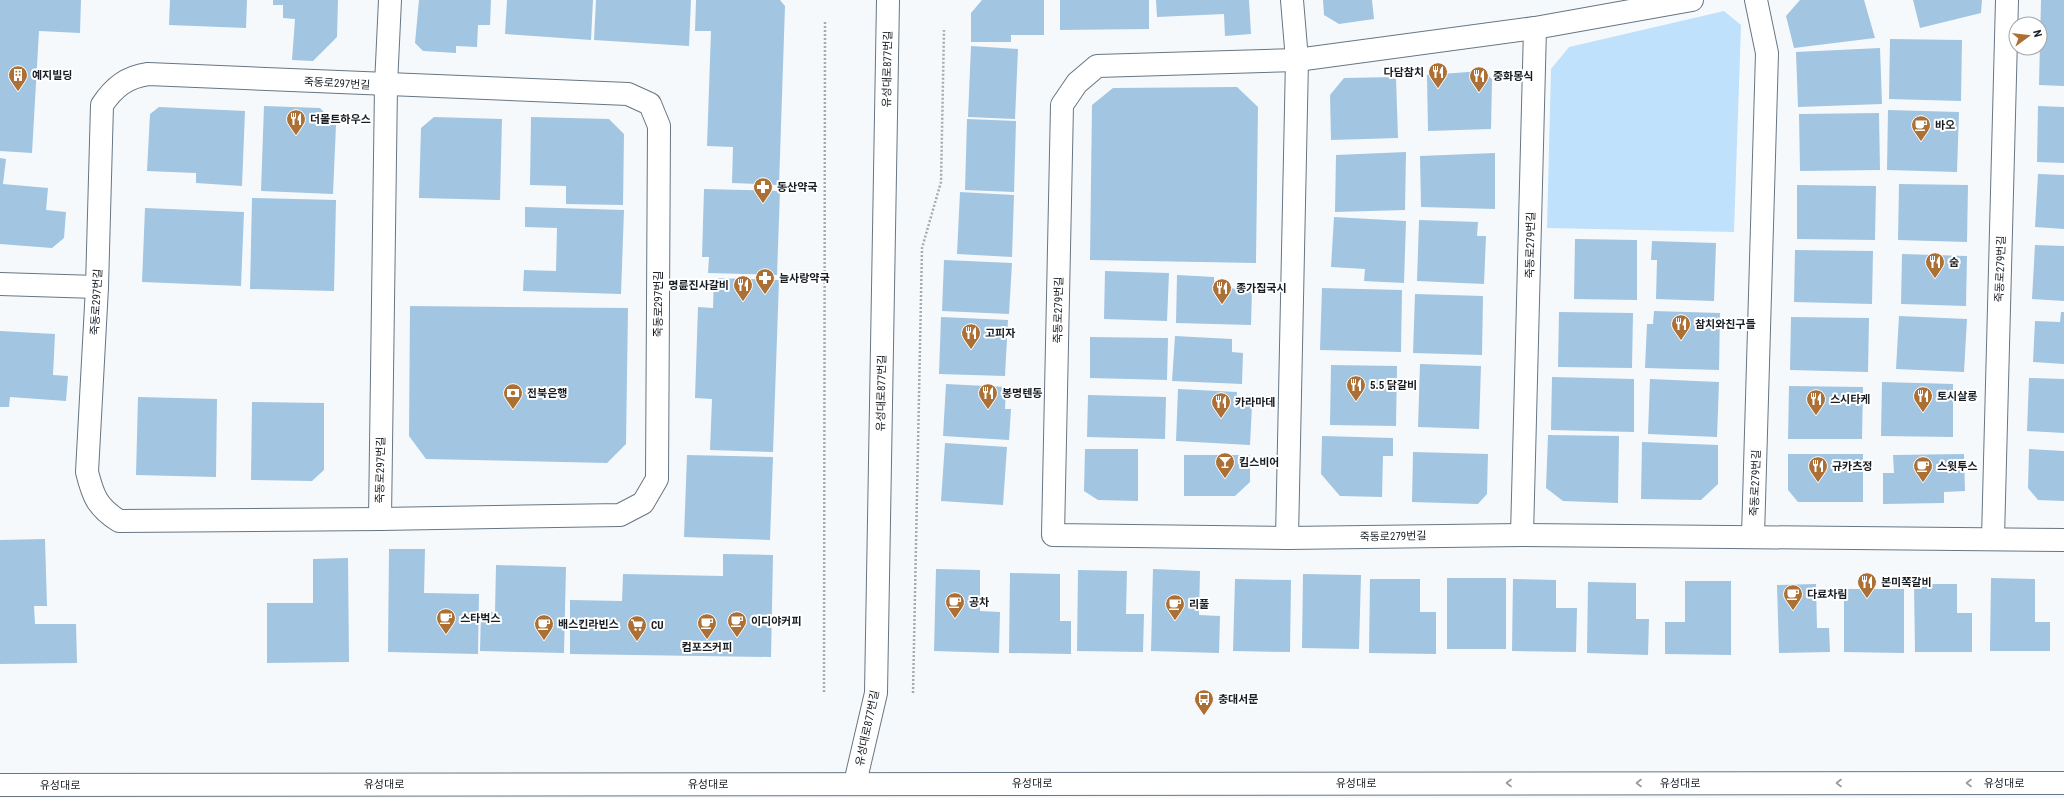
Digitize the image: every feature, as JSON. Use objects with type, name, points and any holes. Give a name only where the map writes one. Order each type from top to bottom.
[{"type":"street","name":"죽동로297번길","points":[[380,519],[386,85],[390,0]]},
{"type":"street","name":"유성대로877번길","points":[[853,790],[876,693],[888,0]]},
{"type":"street","points":[[1287,538],[1296,60],[1292,0]]},
{"type":"street","name":"죽동로279번길","points":[[1692,0],[1535,28],[1296,60],[1097,66],[1077,83],[1062,105],[1053,534],[1287,538],[1522,534],[1993,538],[2064,540]]},
{"type":"street","name":"죽동로279번길","points":[[1753,536],[1768,53],[1756,0]]},
{"type":"street","name":"죽동로279번길","points":[[1993,538],[2007,0]]},
{"type":"street","name":"죽동로279번길","points":[[1522,534],[1535,28]]},
{"type":"street","name":"죽동로297번길","points":[[148,74],[628,94],[650,104],[659,126],[657,479],[643,502],[620,514],[380,519],[118,521],[106,513],[92,494],[87,472],[97,287],[102,105],[111,92],[135,76],[148,74]]},
{"type":"street","points":[[0,284],[97,287]]},
{"type":"street","name":"유성대로","points":[[0,785],[853,790],[2064,783]]},
{"type":"path","points":[[824,692],[826,22]]},
{"type":"path","points":[[913,693],[922,248],[941,182],[944,30]]},
{"type":"shaded area","points":[[1724,11],[1741,25],[1734,232],[1547,228],[1551,69],[1569,47]]},
{"type":"building","name":"예지빌딩","points":[[0,0],[81,0],[80,33],[39,31],[32,153],[0,151]]},
{"type":"building","points":[[170,0],[247,0],[246,28],[169,25]]},
{"type":"building","points":[[273,0],[338,0],[337,37],[313,61],[292,60],[295,19],[283,18],[283,5],[273,5]]},
{"type":"building","points":[[419,0],[491,0],[490,25],[478,25],[477,47],[456,46],[456,53],[423,51],[415,43]]},
{"type":"building","points":[[507,0],[593,0],[591,40],[505,34]]},
{"type":"building","points":[[596,0],[691,0],[689,46],[594,40]]},
{"type":"building","points":[[696,0],[780,0],[785,6],[779,185],[732,183],[733,147],[707,146],[711,31],[695,31]]},
{"type":"building","points":[[982,0],[1044,0],[1044,35],[1011,35],[1011,42],[971,42],[971,13]]},
{"type":"building","points":[[1060,0],[1149,0],[1149,29],[1060,30]]},
{"type":"building","points":[[1156,0],[1249,0],[1251,34],[1225,36],[1224,14],[1157,17]]},
{"type":"building","points":[[1323,0],[1372,0],[1374,19],[1339,24],[1324,15]]},
{"type":"building","points":[[1800,0],[1864,0],[1875,38],[1794,48],[1786,16]]},
{"type":"building","points":[[1913,0],[1982,0],[1981,13],[1920,28]]},
{"type":"building","points":[[2041,0],[2064,0],[2064,86],[2039,85],[2040,56],[2048,56],[2048,16],[2041,16]]},
{"type":"building","points":[[1890,39],[1962,40],[1961,101],[1889,99]]},
{"type":"building","points":[[971,46],[1018,49],[1015,119],[968,117]]},
{"type":"building","points":[[1880,48],[1882,104],[1798,107],[1796,52]]},
{"type":"building","points":[[1482,71],[1492,79],[1491,129],[1428,131],[1427,75]]},
{"type":"building","points":[[1396,77],[1398,138],[1331,140],[1330,95],[1344,78]]},
{"type":"building","points":[[1237,87],[1258,107],[1256,263],[1090,260],[1092,105],[1113,88]]},
{"type":"building","points":[[264,106],[320,108],[336,125],[333,194],[261,191]]},
{"type":"building","points":[[2038,106],[2064,107],[2064,163],[2037,162]]},
{"type":"building","points":[[159,107],[245,111],[242,186],[196,183],[196,173],[147,171],[150,114]]},
{"type":"building","points":[[1888,110],[1959,112],[1957,172],[1887,170]]},
{"type":"building","points":[[1879,113],[1880,170],[1800,171],[1799,114]]},
{"type":"building","points":[[434,117],[502,119],[500,200],[419,198],[421,128]]},
{"type":"building","points":[[531,117],[609,119],[624,134],[623,205],[566,204],[566,186],[530,185]]},
{"type":"building","points":[[967,119],[1016,121],[1014,192],[965,190]]},
{"type":"building","points":[[1406,152],[1405,210],[1335,212],[1336,155]]},
{"type":"building","points":[[1495,153],[1495,209],[1421,207],[1420,156]]},
{"type":"building","points":[[0,158],[6,159],[3,184],[48,188],[46,210],[66,212],[64,238],[52,248],[0,244]]},
{"type":"building","points":[[2038,174],[2064,175],[2064,229],[2035,227]]},
{"type":"building","points":[[1899,184],[1968,185],[1967,242],[1898,240]]},
{"type":"building","points":[[1797,185],[1876,186],[1875,240],[1797,239]]},
{"type":"building","points":[[704,189],[780,191],[777,275],[708,273],[709,257],[702,257]]},
{"type":"building","points":[[960,192],[1014,195],[1012,257],[957,254]]},
{"type":"building","points":[[252,198],[336,200],[334,291],[250,289]]},
{"type":"building","points":[[525,207],[624,210],[621,294],[523,291],[524,270],[556,271],[557,228],[525,227]]},
{"type":"building","points":[[145,208],[244,212],[241,286],[142,282]]},
{"type":"building","points":[[1334,217],[1406,221],[1404,283],[1364,281],[1365,269],[1331,267]]},
{"type":"building","points":[[1419,220],[1478,222],[1477,236],[1486,236],[1484,284],[1417,281]]},
{"type":"building","points":[[1575,239],[1637,240],[1637,300],[1574,299]]},
{"type":"building","points":[[1652,241],[1716,243],[1714,301],[1656,299],[1657,260],[1651,260]]},
{"type":"building","points":[[2035,245],[2064,246],[2064,301],[2032,299]]},
{"type":"building","points":[[1795,250],[1873,251],[1872,304],[1794,302]]},
{"type":"building","points":[[1902,254],[1967,256],[1966,306],[1901,304]]},
{"type":"building","points":[[944,260],[1012,263],[1009,314],[942,311]]},
{"type":"building","points":[[1105,271],[1169,273],[1167,321],[1104,319]]},
{"type":"building","points":[[1177,275],[1214,277],[1214,288],[1252,289],[1251,325],[1176,323]]},
{"type":"building","points":[[714,278],[779,280],[773,452],[710,450],[712,399],[695,398],[698,307],[713,308]]},
{"type":"building","points":[[1322,288],[1402,290],[1401,352],[1320,350]]},
{"type":"building","points":[[1415,294],[1483,296],[1482,355],[1413,353]]},
{"type":"building","points":[[410,306],[628,308],[626,444],[607,463],[426,459],[409,436]]},
{"type":"building","points":[[1654,311],[1720,313],[1719,370],[1645,368],[1647,324],[1653,324]]},
{"type":"building","points":[[1559,312],[1633,313],[1632,368],[1558,367]]},
{"type":"building","points":[[2061,312],[2064,312],[2064,364],[2033,362],[2035,321],[2060,322]]},
{"type":"building","points":[[1899,316],[1967,319],[1964,372],[1896,369]]},
{"type":"building","points":[[941,317],[1008,320],[1005,376],[939,374]]},
{"type":"building","points":[[1791,317],[1869,318],[1868,372],[1790,370]]},
{"type":"building","points":[[0,331],[55,334],[53,375],[68,376],[66,401],[10,397],[9,407],[0,407]]},
{"type":"building","points":[[1175,336],[1232,339],[1232,352],[1243,353],[1242,384],[1172,381]]},
{"type":"building","points":[[1090,337],[1168,338],[1167,380],[1090,378]]},
{"type":"building","points":[[1420,364],[1481,366],[1479,429],[1418,427]]},
{"type":"building","points":[[1331,365],[1397,366],[1396,426],[1330,425]]},
{"type":"building","points":[[1552,377],[1634,379],[1634,432],[1551,430]]},
{"type":"building","points":[[2029,378],[2064,379],[2064,433],[2027,431]]},
{"type":"building","points":[[1650,379],[1719,382],[1717,437],[1648,434]]},
{"type":"building","points":[[1882,382],[1953,384],[1953,437],[1881,436]]},
{"type":"building","points":[[946,384],[1006,387],[1005,409],[1011,409],[1009,440],[943,436]]},
{"type":"building","points":[[1789,386],[1863,387],[1862,439],[1788,439]]},
{"type":"building","points":[[1178,389],[1237,392],[1236,405],[1252,405],[1250,445],[1176,441]]},
{"type":"building","points":[[1088,395],[1166,397],[1165,439],[1087,437]]},
{"type":"building","points":[[138,397],[217,399],[216,477],[136,475]]},
{"type":"building","points":[[252,402],[324,403],[324,470],[312,481],[251,480]]},
{"type":"building","points":[[1548,435],[1619,436],[1618,503],[1563,501],[1546,488]]},
{"type":"building","points":[[1322,436],[1393,438],[1393,456],[1383,456],[1382,497],[1340,496],[1321,474]]},
{"type":"building","points":[[1642,442],[1718,445],[1718,484],[1701,500],[1641,499]]},
{"type":"building","points":[[945,443],[1007,447],[1003,505],[941,501]]},
{"type":"building","points":[[1085,449],[1138,449],[1138,501],[1098,500],[1084,491]]},
{"type":"building","points":[[2029,449],[2064,451],[2064,501],[2038,500],[2028,488]]},
{"type":"building","points":[[1413,452],[1488,454],[1487,494],[1478,504],[1412,502]]},
{"type":"building","points":[[1788,454],[1863,454],[1863,502],[1798,502],[1788,490]]},
{"type":"building","points":[[1964,454],[1965,491],[1944,492],[1944,503],[1883,504],[1883,473],[1894,473],[1893,455]]},
{"type":"building","points":[[687,455],[773,457],[770,540],[684,537]]},
{"type":"building","points":[[1184,455],[1250,455],[1250,482],[1235,496],[1184,496]]},
{"type":"building","points":[[45,539],[47,606],[34,606],[35,624],[76,624],[77,663],[0,664],[0,540]]},
{"type":"building","points":[[389,549],[425,549],[424,593],[479,594],[478,654],[388,652]]},
{"type":"building","points":[[723,554],[773,555],[771,657],[570,654],[570,600],[622,601],[623,574],[723,576]]},
{"type":"building","points":[[348,558],[349,662],[267,663],[267,603],[313,603],[313,559]]},
{"type":"building","points":[[496,565],[566,567],[564,653],[480,651],[481,611],[495,612]]},
{"type":"building","points":[[936,569],[980,570],[980,611],[1000,612],[999,653],[934,651]]},
{"type":"building","points":[[1153,569],[1200,571],[1199,615],[1220,616],[1219,653],[1151,651]]},
{"type":"building","points":[[1078,570],[1127,571],[1126,614],[1144,614],[1143,652],[1077,651]]},
{"type":"building","points":[[1010,573],[1060,574],[1060,621],[1071,621],[1071,654],[1009,653]]},
{"type":"building","points":[[1303,574],[1361,575],[1359,649],[1302,648]]},
{"type":"building","points":[[1447,578],[1506,578],[1506,649],[1447,649]]},
{"type":"building","points":[[1991,578],[2035,579],[2035,622],[2050,622],[2050,651],[1990,651]]},
{"type":"building","points":[[1235,579],[1291,580],[1290,652],[1233,651]]},
{"type":"building","points":[[1370,579],[1420,579],[1420,612],[1436,612],[1436,654],[1369,653]]},
{"type":"building","points":[[1513,579],[1556,580],[1556,608],[1577,608],[1576,652],[1512,651]]},
{"type":"building","points":[[1685,581],[1731,581],[1731,655],[1665,654],[1665,622],[1685,622]]},
{"type":"building","points":[[1588,582],[1636,583],[1636,619],[1649,619],[1648,655],[1587,653]]},
{"type":"building","points":[[1816,584],[1817,628],[1829,628],[1830,652],[1779,653],[1777,585]]},
{"type":"building","points":[[1914,584],[1957,584],[1957,613],[1972,613],[1972,652],[1915,652]]},
{"type":"building","points":[[1844,589],[1904,589],[1904,653],[1844,652]]},
{"type":"place","name":"다담참치","points":[[1438,89]]},
{"type":"place","name":"예지빌딩","points":[[18,92]]},
{"type":"place","name":"중화몽식","points":[[1479,93]]},
{"type":"place","name":"더몰트하우스","points":[[296,136]]},
{"type":"place","name":"바오","points":[[1921,142]]},
{"type":"place","name":"동산약국","points":[[763,204]]},
{"type":"place","name":"숨","points":[[1935,279]]},
{"type":"place","name":"늘사랑약국","points":[[765,295]]},
{"type":"place","name":"명륜진사갈비","points":[[743,302]]},
{"type":"place","name":"종가집국시","points":[[1222,305]]},
{"type":"place","name":"참치와친구들","points":[[1681,341]]},
{"type":"place","name":"고피자","points":[[971,350]]},
{"type":"place","name":"5.5 닭갈비","points":[[1356,402]]},
{"type":"place","name":"전북은행","points":[[513,410]]},
{"type":"place","name":"봉명텐동","points":[[988,410]]},
{"type":"place","name":"토시살롱","points":[[1923,413]]},
{"type":"place","name":"스시타케","points":[[1816,416]]},
{"type":"place","name":"카라마데","points":[[1221,419]]},
{"type":"place","name":"킴스비어","points":[[1225,479]]},
{"type":"place","name":"규카츠정","points":[[1818,483]]},
{"type":"place","name":"스윗투스","points":[[1923,483]]},
{"type":"place","name":"본미쪽갈비","points":[[1867,599]]},
{"type":"place","name":"다료차림","points":[[1793,611]]},
{"type":"place","name":"공차","points":[[955,619]]},
{"type":"place","name":"리풀","points":[[1175,621]]},
{"type":"place","name":"스타벅스","points":[[446,635]]},
{"type":"place","name":"이디야커피","points":[[737,638]]},
{"type":"place","name":"컴포즈커피","points":[[707,640]]},
{"type":"place","name":"배스킨라빈스","points":[[544,641]]},
{"type":"place","name":"CU","points":[[637,642]]},
{"type":"place","name":"충대서문","points":[[1204,716]]}]
